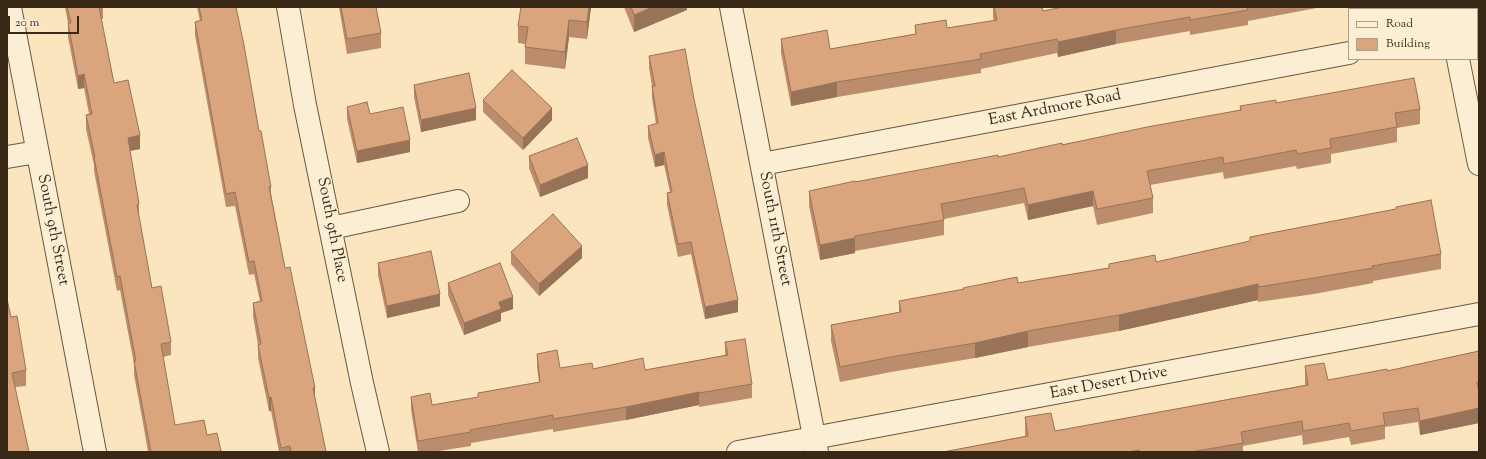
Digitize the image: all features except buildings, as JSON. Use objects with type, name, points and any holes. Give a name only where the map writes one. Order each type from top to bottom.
[{"type":"street","name":"South 9th Street","points":[[10,7],[95,452]]},
{"type":"street","name":"South 9th Place","points":[[288,7],[305,105],[362,383],[378,452]]},
{"type":"street","name":"South 11th Street","points":[[731,7],[816,445]]},
{"type":"street","name":"East Ardmore Road","points":[[762,164],[1348,53]]},
{"type":"street","points":[[1458,60],[1479,164]]},
{"type":"street","points":[[7,157],[37,152]]},
{"type":"street","points":[[331,228],[458,201]]},
{"type":"street","name":"East Desert Drive","points":[[738,452],[816,445],[1479,314]]}]
